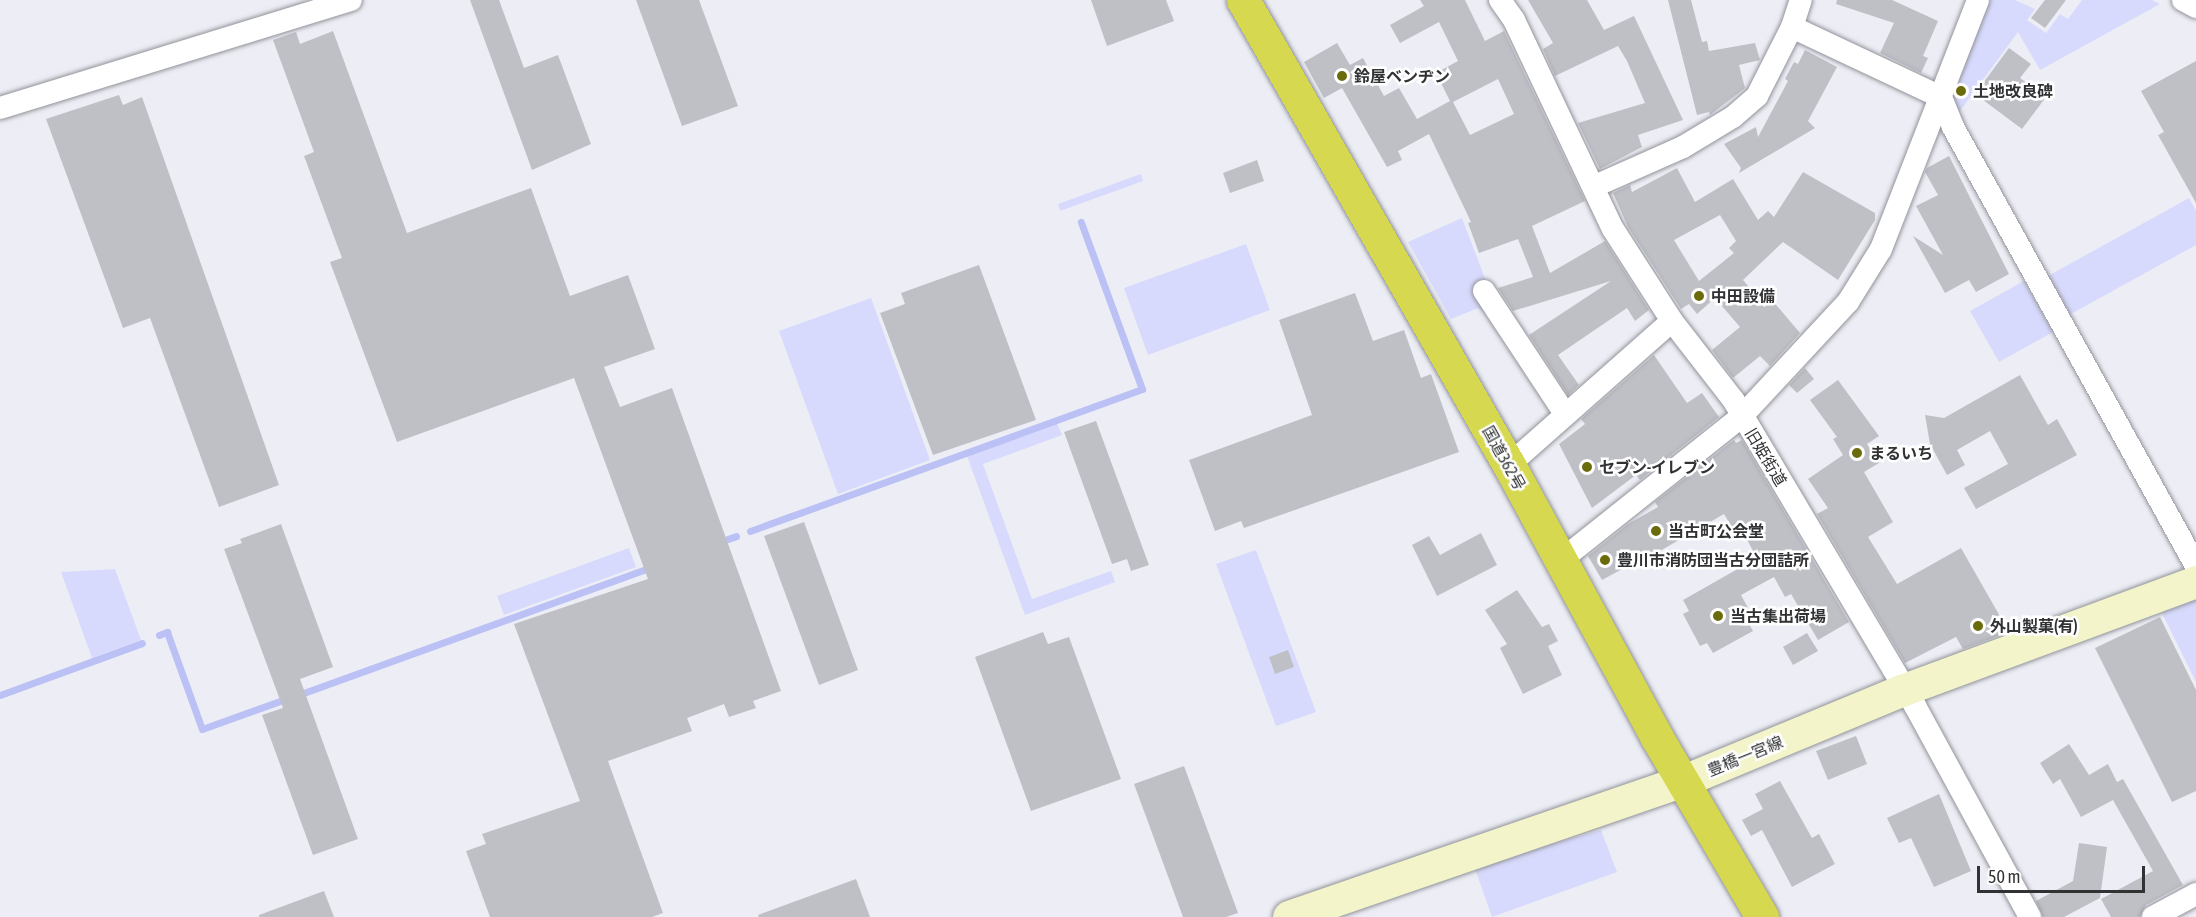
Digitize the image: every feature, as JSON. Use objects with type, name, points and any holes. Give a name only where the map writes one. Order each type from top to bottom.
[{"type":"highway","name":"国道362号","points":[[1243,0],[1509,465],[1682,782],[1762,917]]},
{"type":"main road","name":"豊橋一宮線","points":[[1289,917],[1682,782],[1902,691],[2196,582]]},
{"type":"street","points":[[0,108],[351,0]]},
{"type":"street","name":"旧姫街道","points":[[1500,0],[1514,20],[1596,186],[1613,229],[1672,321],[1742,416],[1902,691],[1915,706],[2030,917]]},
{"type":"street","points":[[1596,186],[1683,147],[1732,117],[1756,96],[1792,27],[1801,0]]},
{"type":"street","points":[[1560,561],[1742,416],[1848,302],[1881,249],[1978,0]]},
{"type":"street","points":[[2183,0],[2196,7]]},
{"type":"street","points":[[1792,27],[1941,98],[1953,127],[2196,566]]},
{"type":"street","points":[[1484,291],[1565,414]]},
{"type":"street","points":[[1509,465],[1672,321]]},
{"type":"street","points":[[2153,917],[2196,894]]},
{"type":"shaded area","points":[[1988,0],[2015,0],[2035,9],[2027,20],[2046,33],[2060,14],[2068,19],[2082,0],[2152,0],[2160,4],[2040,70],[2018,32],[1957,115],[1949,99]]},
{"type":"shaded area","points":[[1141,174],[1143,181],[1060,211],[1058,204]]},
{"type":"shaded area","points":[[2189,198],[2196,211],[2196,245],[2069,315],[2048,276]]},
{"type":"shaded area","points":[[1462,218],[1502,326],[1478,308],[1451,319],[1408,242]]},
{"type":"shaded area","points":[[1246,244],[1270,310],[1148,355],[1124,288]]},
{"type":"shaded area","points":[[2024,281],[2053,332],[1999,362],[1970,311]]},
{"type":"shaded area","points":[[871,298],[930,460],[838,494],[779,331]]},
{"type":"shaded area","points":[[1057,423],[1062,435],[983,464],[1032,599],[1111,571],[1115,582],[1025,615],[967,456]]},
{"type":"shaded area","points":[[629,548],[636,567],[504,615],[497,596]]},
{"type":"shaded area","points":[[1256,550],[1316,712],[1276,726],[1216,564]]},
{"type":"shaded area","points":[[115,569],[141,640],[92,658],[61,572]]},
{"type":"shaded area","points":[[2196,596],[2196,682],[2160,609]]},
{"type":"shaded area","points":[[1601,830],[1617,872],[1492,917],[1474,866]]},
{"type":"building","points":[[470,0],[499,0],[524,68],[558,55],[591,144],[532,170]]},
{"type":"building","points":[[636,0],[699,0],[738,106],[682,126]]},
{"type":"building","points":[[1091,0],[1166,0],[1174,21],[1107,46]]},
{"type":"building","points":[[1420,0],[1465,0],[1485,41],[1504,31],[1585,201],[1532,226],[1550,273],[1605,241],[1649,310],[1635,321],[1627,308],[1558,355],[1579,385],[1568,395],[1529,335],[1611,281],[1513,311],[1498,288],[1533,277],[1518,239],[1479,253],[1468,223],[1471,222],[1429,134],[1398,151],[1402,160],[1387,167],[1342,88],[1324,98],[1304,62],[1337,43],[1350,65],[1363,58],[1384,96],[1399,88],[1417,119],[1450,101],[1436,73],[1458,61],[1439,22],[1400,43],[1390,25],[1424,6]],"holes":[[[1498,79],[1514,114],[1470,135],[1453,102]]]},
{"type":"building","points":[[1528,0],[1587,0],[1604,30],[1634,16],[1683,120],[1638,135],[1642,147],[1600,169],[1578,123],[1645,103],[1618,46],[1555,76],[1543,49],[1553,43]]},
{"type":"building","points":[[1668,0],[1691,0],[1702,42],[1707,41],[1709,51],[1755,43],[1760,60],[1739,65],[1745,88],[1710,115],[1709,112],[1697,115]]},
{"type":"building","points":[[1837,0],[1892,0],[1938,21],[1923,56],[1928,58],[1921,73],[1880,53],[1894,23],[1836,4]]},
{"type":"building","points":[[2045,0],[2066,0],[2045,28],[2031,18]]},
{"type":"building","points":[[333,31],[407,233],[531,188],[570,296],[628,275],[655,349],[604,367],[620,407],[672,388],[781,691],[753,701],[756,708],[729,717],[724,704],[687,718],[692,731],[608,761],[663,913],[652,917],[490,917],[466,851],[486,844],[482,834],[580,801],[514,624],[648,579],[574,378],[397,442],[330,262],[342,258],[304,156],[314,152],[273,40],[296,32],[300,44]]},
{"type":"building","points":[[2009,48],[2031,64],[2020,78],[2046,97],[2022,129],[1975,94]]},
{"type":"building","points":[[1805,50],[1837,67],[1808,121],[1815,128],[1739,173],[1741,168],[1724,144],[1756,127],[1758,137],[1788,81],[1785,79],[1794,62],[1798,64]]},
{"type":"building","points":[[2196,61],[2196,203],[2158,135],[2164,132],[2141,91]]},
{"type":"building","points":[[119,95],[123,105],[142,97],[279,485],[219,507],[150,318],[123,328],[46,119]]},
{"type":"building","points":[[1949,156],[2009,274],[1976,292],[1969,280],[1945,293],[1913,236],[1943,255],[1916,206],[1938,195],[1925,172],[1927,168]]},
{"type":"building","points":[[1257,160],[1264,181],[1230,193],[1223,173]]},
{"type":"building","points":[[1677,168],[1695,202],[1733,179],[1758,220],[1768,211],[1774,217],[1803,172],[1875,213],[1875,220],[1838,280],[1783,242],[1743,280],[1765,306],[1772,300],[1800,333],[1770,366],[1760,356],[1733,378],[1712,350],[1740,327],[1715,298],[1697,314],[1689,304],[1681,309],[1628,227],[1613,193],[1630,185],[1632,192]],"holes":[[[1720,215],[1736,241],[1729,248],[1734,253],[1699,281],[1674,240]]]},
{"type":"building","points":[[979,265],[1036,420],[933,455],[880,313],[905,304],[901,293]]},
{"type":"building","points":[[1355,293],[1373,341],[1404,330],[1421,378],[1431,374],[1459,452],[1244,528],[1241,521],[1215,531],[1189,460],[1312,415],[1279,320]]},
{"type":"building","points":[[1654,355],[1687,403],[1702,393],[1719,417],[1640,480],[1636,475],[1592,508],[1559,444],[1585,424],[1581,419]]},
{"type":"building","points":[[1805,368],[1814,379],[1797,393],[1789,385]]},
{"type":"building","points":[[2020,375],[2048,425],[2057,419],[2077,455],[1976,509],[1964,488],[2008,464],[1990,431],[1957,450],[1965,465],[1947,475],[1930,444],[1925,415],[1944,418]]},
{"type":"building","points":[[1838,380],[1879,436],[1867,444],[1879,463],[1864,472],[1893,522],[1868,537],[1897,584],[1961,548],[2009,632],[1963,649],[1956,637],[1905,663],[1817,514],[1828,508],[1808,479],[1843,455],[1833,439],[1837,437],[1810,400]]},
{"type":"building","points":[[1096,421],[1149,565],[1131,571],[1127,559],[1112,564],[1064,432]]},
{"type":"building","points":[[1734,440],[1736,443],[1742,440],[1849,622],[1818,640],[1791,594],[1785,597],[1774,577],[1741,595],[1753,617],[1747,620],[1753,631],[1713,653],[1707,643],[1700,646],[1683,614],[1689,611],[1683,600],[1757,558],[1739,525],[1733,529],[1724,514],[1627,570],[1626,567],[1602,580],[1588,556],[1628,524],[1658,507],[1655,502]]},
{"type":"building","points":[[804,522],[858,670],[819,685],[764,536]]},
{"type":"building","points":[[281,524],[333,667],[300,679],[358,839],[313,855],[262,715],[283,708],[224,549],[242,543],[240,539]]},
{"type":"building","points":[[1481,533],[1497,565],[1437,596],[1412,545],[1429,536],[1440,555]]},
{"type":"building","points":[[1517,590],[1542,627],[1549,624],[1558,641],[1548,646],[1562,675],[1523,694],[1500,648],[1507,644],[1485,610]]},
{"type":"building","points":[[2160,617],[2196,690],[2196,791],[2172,802],[2095,648]]},
{"type":"building","points":[[1043,632],[1048,644],[1069,637],[1121,779],[1031,811],[975,657]]},
{"type":"building","points":[[1807,633],[1818,651],[1793,665],[1783,647]]},
{"type":"building","points":[[1288,650],[1294,667],[1275,674],[1269,657]]},
{"type":"building","points":[[1856,736],[1867,764],[1828,780],[1816,751]]},
{"type":"building","points":[[2069,744],[2089,775],[2108,764],[2117,782],[2123,779],[2183,885],[2146,905],[2140,917],[2111,917],[2101,899],[2153,871],[2113,800],[2081,817],[2060,779],[2053,784],[2040,763]]},
{"type":"building","points":[[1184,766],[1238,913],[1226,917],[1183,917],[1134,784]]},
{"type":"building","points":[[1780,781],[1812,838],[1819,834],[1835,864],[1792,887],[1762,830],[1751,836],[1742,820],[1763,809],[1755,794]]},
{"type":"building","points":[[1939,794],[1971,871],[1934,887],[1911,838],[1899,843],[1887,818]]},
{"type":"building","points":[[2079,843],[2107,847],[2100,898],[2064,917],[2043,917],[2036,901],[2073,881]]},
{"type":"building","points":[[856,879],[870,917],[759,917],[758,915]]},
{"type":"building","points":[[324,891],[334,917],[259,917],[259,915]]},
{"type":"waterway","points":[[750,531],[1142,389],[1081,222]]},
{"type":"waterway","points":[[719,542],[736,536]]},
{"type":"waterway","points":[[298,695],[652,567]]},
{"type":"waterway","points":[[159,635],[167,632],[202,729],[288,698]]},
{"type":"waterway","points":[[0,695],[142,643]]},
{"type":"place","name":"鈴屋ベンヂン","points":[[1342,76]]},
{"type":"place","name":"土地改良碑","points":[[1961,91]]},
{"type":"place","name":"中田設備","points":[[1699,296]]},
{"type":"place","name":"まるいち","points":[[1857,453]]},
{"type":"place","name":"セブン-イレブン","points":[[1587,467]]},
{"type":"place","name":"当古町公会堂","points":[[1656,531]]},
{"type":"place","name":"豊川市消防団当古分団詰所","points":[[1605,560]]},
{"type":"place","name":"当古集出荷場","points":[[1718,616]]},
{"type":"place","name":"外山製菓(有)","points":[[1978,626]]}]
